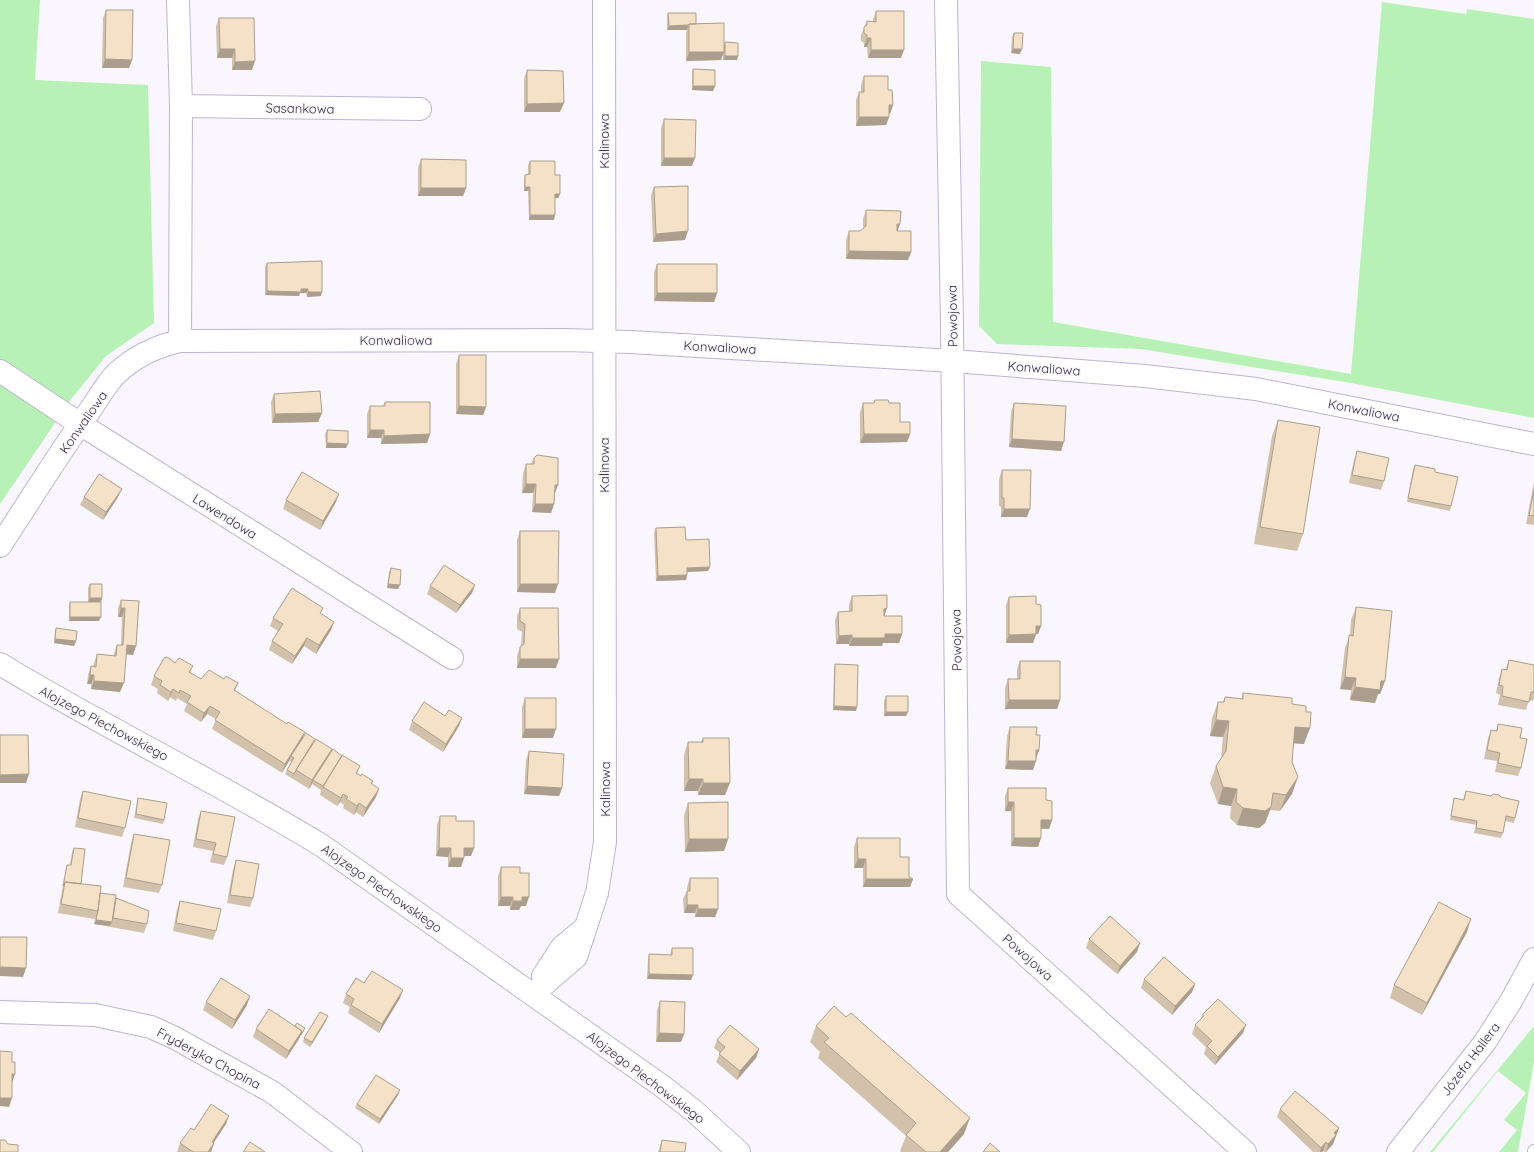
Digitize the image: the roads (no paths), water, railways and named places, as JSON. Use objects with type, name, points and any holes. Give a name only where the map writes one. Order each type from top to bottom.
[{"type":"street","points":[[178,0],[181,106],[180,341]]},
{"type":"street","name":"Kalinowa","points":[[533,994],[576,957],[597,893],[605,842],[604,0]]},
{"type":"street","name":"Powojowa","points":[[946,0],[953,361],[958,894],[1245,1152]]},
{"type":"street","name":"Sasankowa","points":[[181,106],[420,109]]},
{"type":"street","name":"Konwaliowa","points":[[0,546],[80,424],[115,375],[127,364],[162,344],[180,341],[604,341],[953,361],[1145,376],[1256,389],[1534,444]]},
{"type":"street","name":"Lawendowa","points":[[0,371],[80,424],[452,658]]},
{"type":"street","name":"Alojzego Piechowskiego","points":[[0,664],[44,691],[268,812],[321,845],[662,1086],[694,1111],[739,1152]]},
{"type":"street","name":"Józefa Hallera","points":[[1398,1152],[1486,1042],[1531,972]]},
{"type":"street","name":"Fryderyka Chopina","points":[[0,1012],[95,1015],[151,1027],[175,1038],[272,1092],[351,1152]]}]
